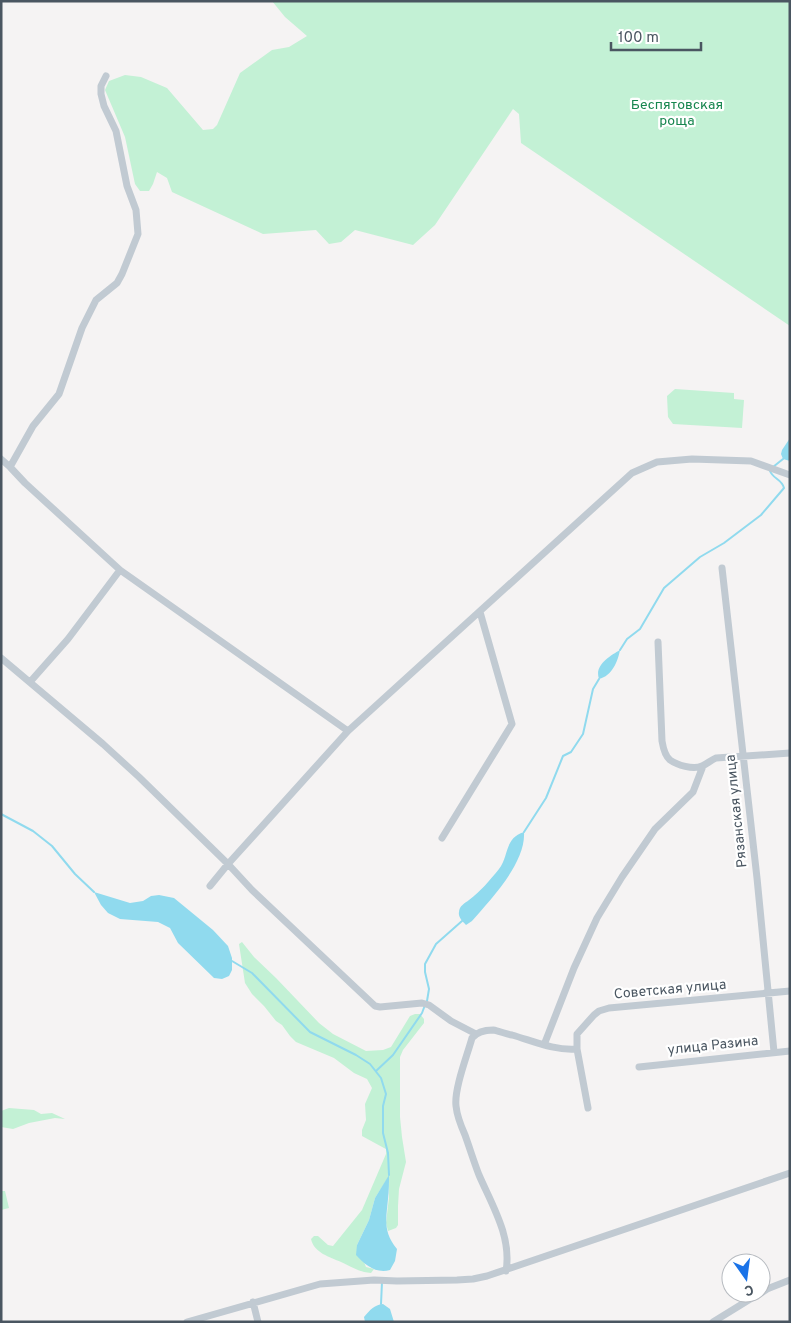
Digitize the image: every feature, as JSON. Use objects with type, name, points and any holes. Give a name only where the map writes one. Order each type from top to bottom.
[{"type":"street","points":[[10,466],[33,426],[60,394],[82,328],[96,300],[117,283],[138,234],[136,210],[127,186],[116,131],[104,106],[101,94],[106,76]]},
{"type":"street","points":[[1,459],[120,570],[348,730]]},
{"type":"street","points":[[210,886],[348,730],[632,473],[657,462],[692,459],[750,461],[790,475]]},
{"type":"street","name":"Рязанская улица","points":[[722,568],[774,1052]]},
{"type":"street","points":[[30,682],[68,639],[120,570]]},
{"type":"street","points":[[442,838],[512,724],[480,612]]},
{"type":"street","points":[[658,642],[662,741],[664,751],[669,759],[682,766],[696,768],[716,758],[790,753]]},
{"type":"street","points":[[1,658],[111,750],[228,864],[252,890],[375,1006],[422,1003],[429,1005],[476,1034]]},
{"type":"street","points":[[544,1045],[574,968],[601,911],[655,829],[693,792],[703,766]]},
{"type":"street","name":"Советская улица","points":[[588,1108],[577,1049],[577,1034],[599,1011],[609,1008],[790,991]]},
{"type":"street","points":[[506,1271],[507,1262],[504,1238],[500,1223],[479,1174],[456,1106],[457,1091],[472,1038],[480,1032],[494,1030],[544,1045],[568,1050],[577,1049]]},
{"type":"street","name":"улица Разина","points":[[638,1067],[790,1050]]},
{"type":"street","points":[[187,1322],[320,1284],[374,1280],[473,1279],[506,1271],[790,1173]]},
{"type":"street","points":[[771,1289],[790,1280]]},
{"type":"street","points":[[253,1302],[258,1322]]},
{"type":"street","points":[[713,1322],[744,1303]]},
{"type":"green space","name":"Беспятовская роща","points":[[272,1],[790,1],[790,326],[521,143],[519,114],[513,109],[435,225],[413,245],[355,230],[341,242],[329,244],[316,230],[263,234],[172,192],[167,178],[157,172],[149,191],[140,191],[135,184],[125,137],[105,90],[109,81],[125,75],[141,77],[167,88],[203,130],[213,129],[217,125],[240,73],[272,50],[289,47],[307,36],[285,17]]},
{"type":"green space","points":[[675,389],[734,393],[734,399],[744,400],[742,428],[673,424],[668,417],[667,396]]},
{"type":"green space","points":[[242,942],[254,957],[319,1023],[333,1034],[366,1051],[383,1050],[391,1047],[410,1016],[420,1014],[424,1019],[424,1023],[403,1050],[400,1057],[400,1117],[406,1162],[399,1189],[398,1225],[396,1228],[388,1231],[386,1223],[389,1176],[375,1198],[369,1220],[357,1245],[366,1267],[374,1269],[371,1273],[359,1270],[323,1254],[315,1248],[311,1239],[314,1236],[318,1236],[328,1245],[333,1246],[362,1210],[386,1154],[386,1149],[362,1136],[366,1120],[365,1104],[372,1088],[367,1079],[354,1073],[334,1058],[296,1042],[282,1025],[276,1021],[252,994],[245,983],[239,944]]},
{"type":"green space","points":[[9,1108],[34,1110],[41,1114],[52,1113],[65,1119],[55,1118],[29,1123],[13,1129],[1,1127],[1,1111]]},
{"type":"green space","points":[[1,1191],[5,1191],[9,1208],[1,1210]]},
{"type":"water","points":[[790,438],[790,461],[783,459],[781,454]]},
{"type":"water","points":[[620,650],[618,659],[611,671],[599,679],[598,674],[601,665]]},
{"type":"water","points":[[524,832],[519,856],[506,880],[472,921],[466,925],[459,916],[460,908],[499,869],[510,843]]},
{"type":"water","points":[[94,892],[130,903],[143,901],[151,896],[159,895],[174,898],[213,930],[228,946],[232,958],[232,970],[229,976],[222,979],[214,978],[178,943],[170,928],[158,922],[120,919],[108,913]]},
{"type":"water","points":[[389,1175],[386,1226],[389,1237],[397,1249],[395,1261],[390,1270],[380,1271],[367,1265],[356,1255],[357,1245],[369,1220],[375,1198]]},
{"type":"water","points":[[383,1304],[390,1309],[394,1322],[365,1322],[364,1317],[370,1310],[377,1305]]},
{"type":"waterway","points":[[773,467],[783,459]]},
{"type":"waterway","points":[[620,650],[627,639],[640,629],[664,588],[700,557],[724,543],[761,515],[784,488],[770,471]]},
{"type":"waterway","points":[[524,832],[546,798],[563,756],[571,752],[583,734],[593,689],[599,679]]},
{"type":"waterway","points":[[1,814],[33,831],[52,846],[75,874],[94,892]]},
{"type":"waterway","points":[[427,1001],[429,989],[425,964],[436,944],[462,921]]},
{"type":"waterway","points":[[232,961],[252,973],[310,1032],[370,1064],[381,1078],[386,1094],[383,1106],[383,1133],[388,1153],[389,1175]]},
{"type":"waterway","points":[[376,1071],[393,1055],[422,1013],[425,1005]]},
{"type":"waterway","points":[[381,1304],[382,1282]]}]
